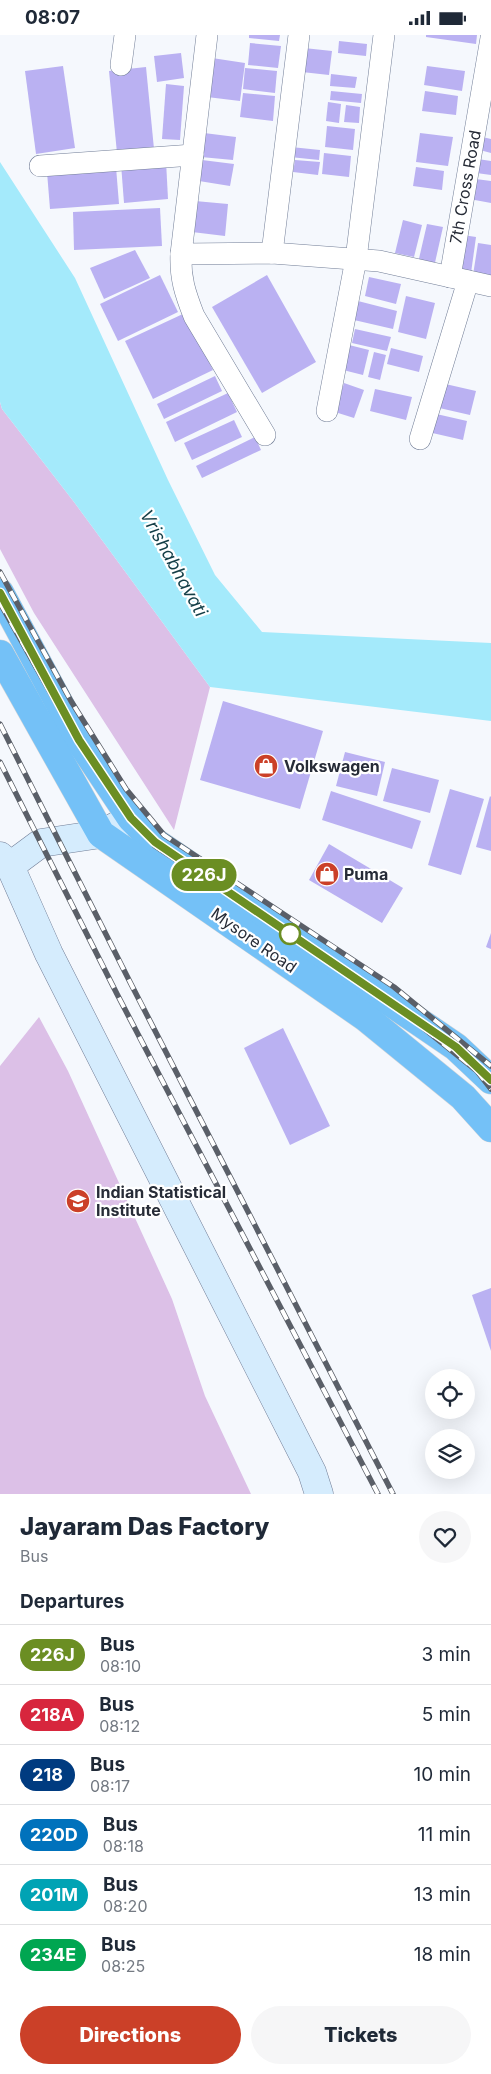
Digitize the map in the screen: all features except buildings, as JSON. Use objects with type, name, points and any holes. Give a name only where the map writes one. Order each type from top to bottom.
[{"type":"highway","name":"Mysore Road","points":[[0,593],[79,740],[131,818],[155,842],[456,1047],[491,1081]]},
{"type":"highway","name":"Mysore Road","points":[[0,654],[101,834],[365,1017],[463,1097],[491,1128]]},
{"type":"street","points":[[122,65],[125,35]]},
{"type":"street","points":[[207,35],[181,254],[181,274],[185,294],[194,315],[265,435]]},
{"type":"street","points":[[272,253],[299,35]]},
{"type":"street","points":[[327,411],[356,259],[384,35]]},
{"type":"street","name":"7th Cross Road","points":[[420,439],[459,279],[490,45]]},
{"type":"street","points":[[40,166],[193,155]]},
{"type":"street","points":[[181,254],[272,253],[379,261],[491,286]]},
{"type":"street","points":[[131,818],[101,834],[40,843],[5,861],[50,954],[312,1472],[319,1494]]},
{"type":"shaded area","points":[[0,402],[2,409],[74,502],[210,687],[174,830],[34,613],[0,549]]},
{"type":"shaded area","name":"Indian Statistical Institute","points":[[39,1017],[68,1071],[172,1299],[205,1396],[251,1494],[0,1494],[0,1066]]},
{"type":"water","name":"Vrishabhavati","points":[[0,162],[75,278],[168,480],[215,575],[262,632],[491,643],[491,721],[210,687],[74,502],[2,409],[0,402]]},
{"type":"railway","points":[[0,572],[71,701],[126,789],[164,835],[394,987],[491,1066]]},
{"type":"railway","points":[[0,603],[59,708],[115,797],[155,846],[386,998],[477,1071],[491,1089]]},
{"type":"railway","points":[[0,724],[131,984],[393,1494]]},
{"type":"railway","points":[[0,762],[117,994],[378,1494]]},
{"type":"bus line","name":"226J","points":[[0,593],[79,740],[131,818],[155,842],[456,1047],[491,1080]]},
{"type":"place","name":"Volkswagen","points":[[266,766]]},
{"type":"place","name":"Puma","points":[[327,874]]},
{"type":"place","name":"Indian Statistical Institute","points":[[78,1201]]}]
